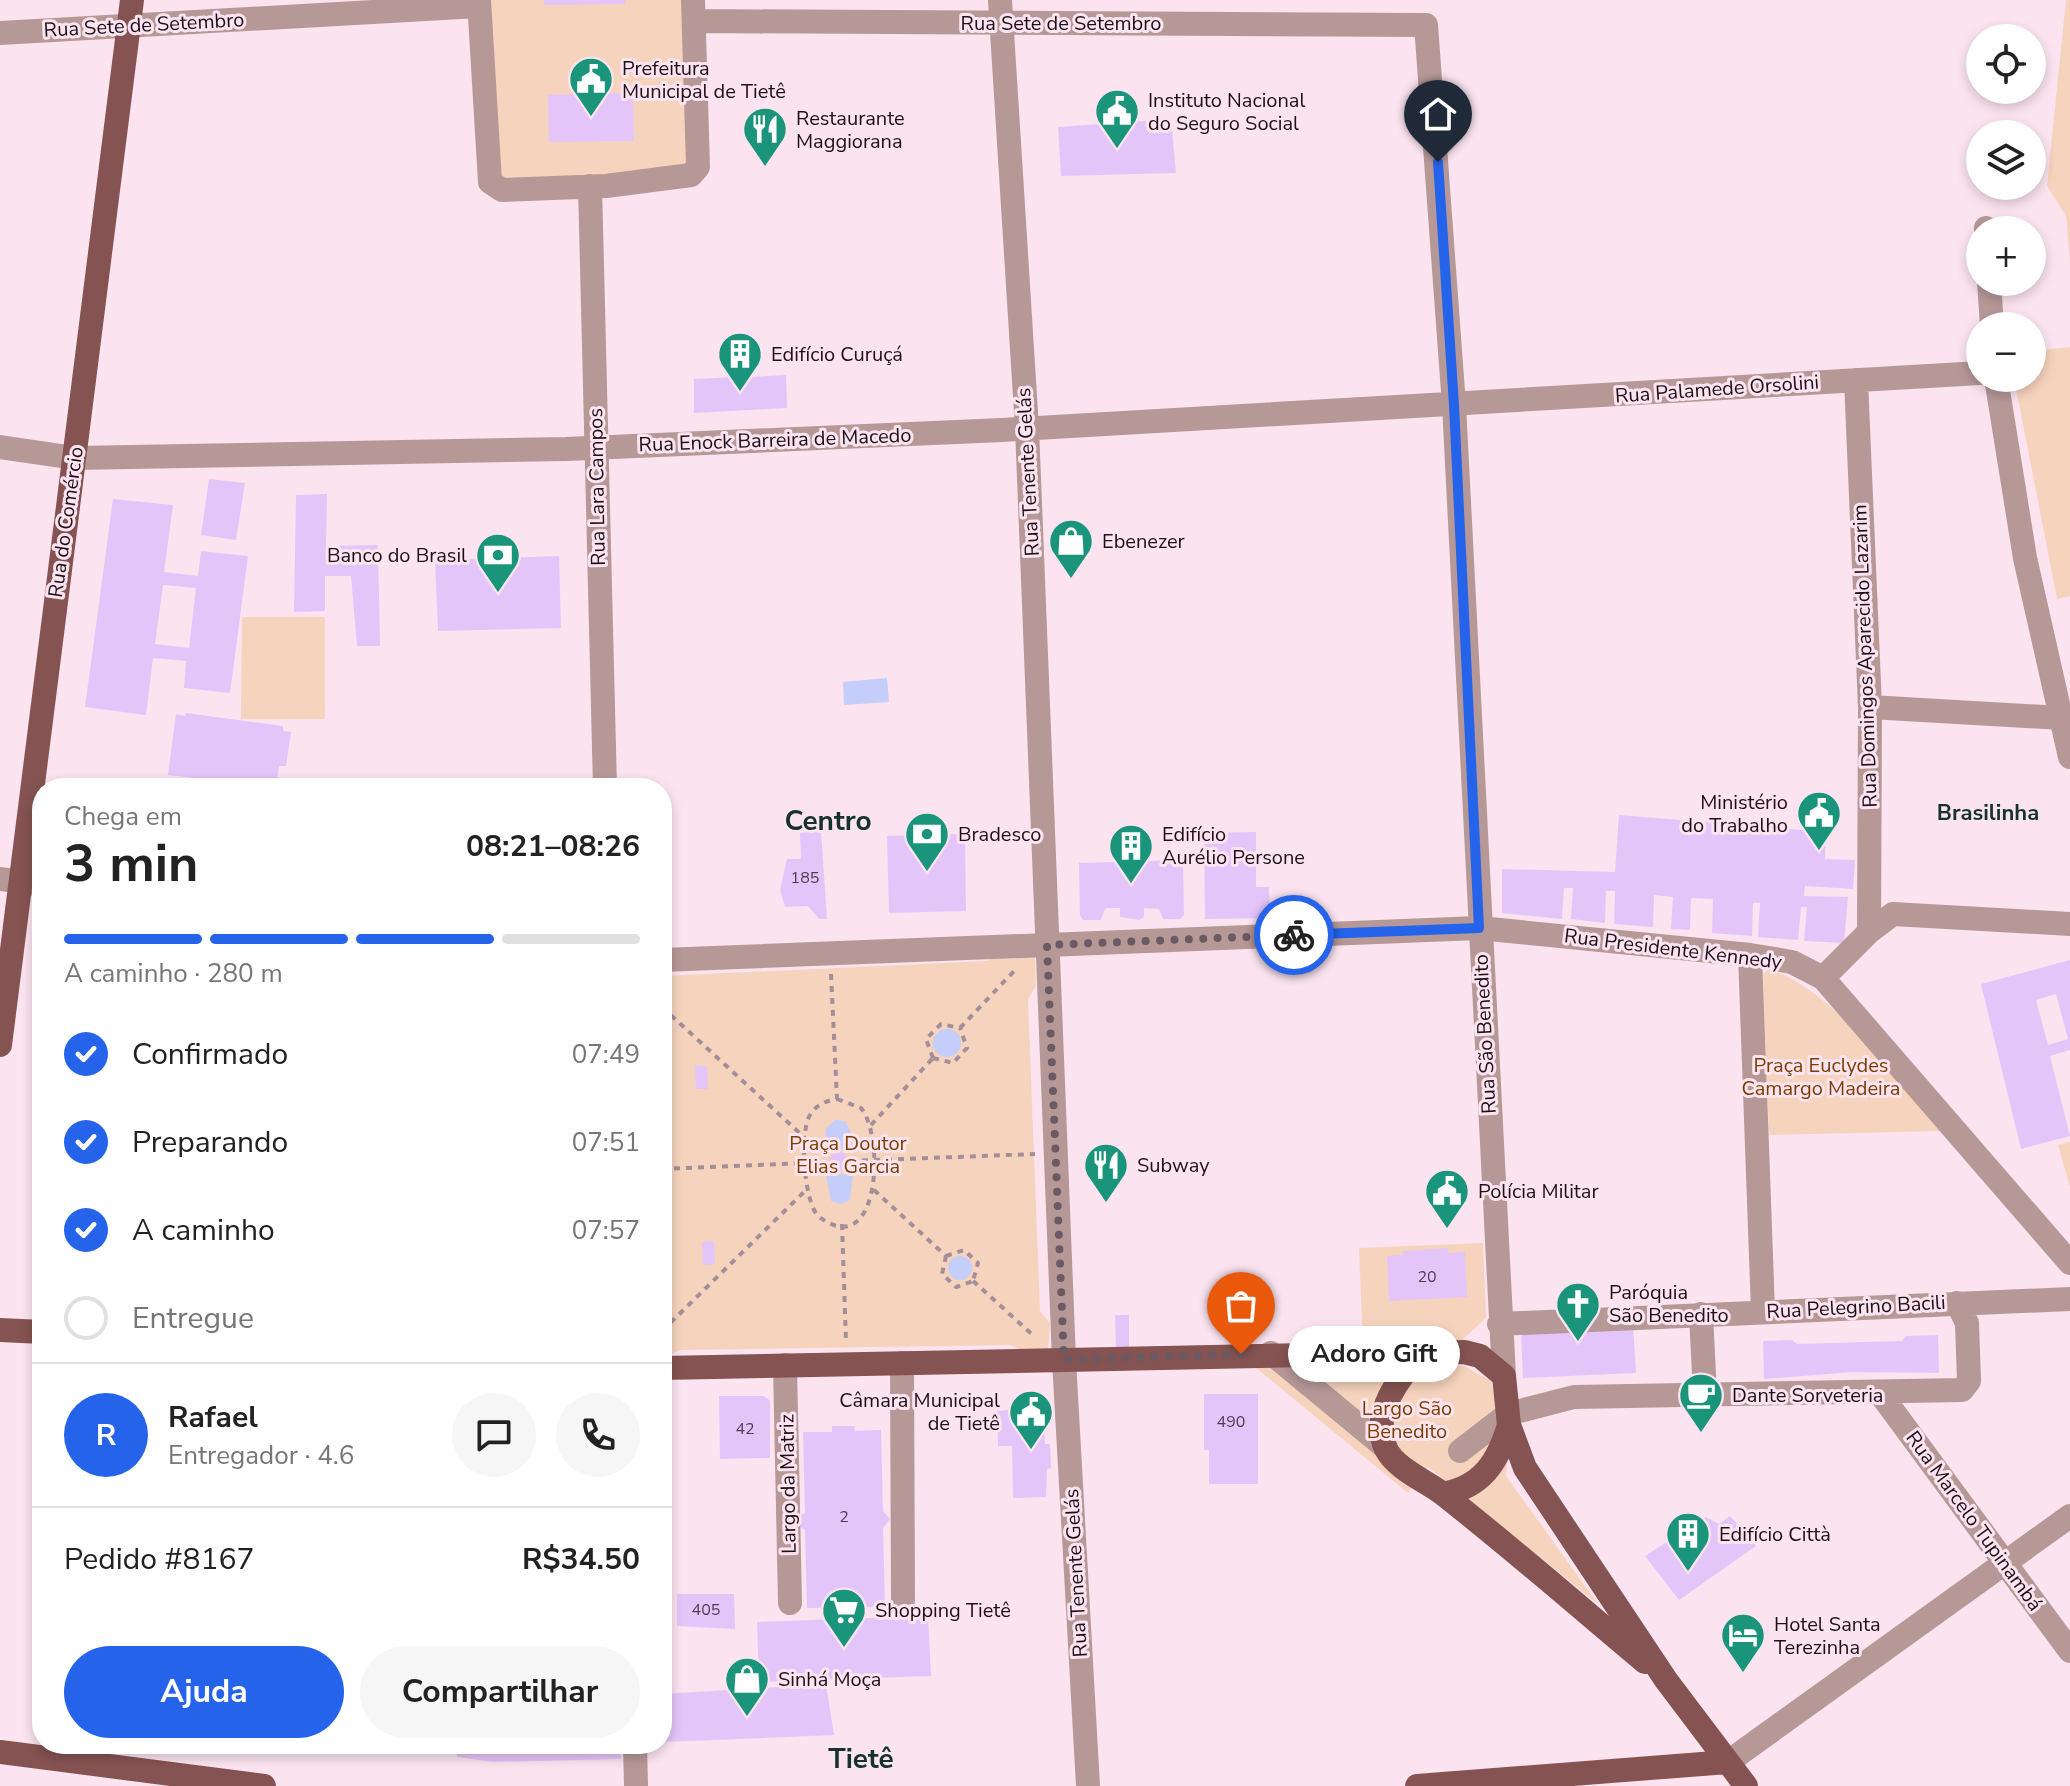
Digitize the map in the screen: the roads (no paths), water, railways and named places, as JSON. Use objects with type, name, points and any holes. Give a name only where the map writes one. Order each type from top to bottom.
[{"type":"main road","name":"Rua do Comércio","points":[[33,778],[132,0]]},
{"type":"main road","name":"Rua do Comércio","points":[[0,1045],[32,789]]},
{"type":"main road","points":[[0,1330],[32,1332]]},
{"type":"main road","points":[[1423,1352],[1403,1372],[1393,1389],[1382,1427],[1386,1448],[1394,1461],[1443,1494],[1666,1680]]},
{"type":"main road","points":[[672,1368],[1271,1353],[1464,1352],[1480,1356],[1504,1376],[1508,1419],[1525,1468],[1666,1680],[1746,1786]]},
{"type":"main road","points":[[1443,1494],[1464,1490],[1477,1483],[1501,1452],[1508,1419]]},
{"type":"main road","points":[[0,1752],[264,1786]]},
{"type":"main road","points":[[1417,1786],[1728,1762]]},
{"type":"street","name":"Rua Sete de Setembro","points":[[0,33],[479,3]]},
{"type":"street","points":[[479,3],[490,182],[502,190],[590,186],[691,175],[698,167],[694,11]]},
{"type":"street","name":"Rua Sete de Setembro","points":[[694,11],[1001,11],[1426,25]]},
{"type":"street","name":"Rua Tenente Gelás","points":[[1001,11],[1027,428],[1047,945]]},
{"type":"street","name":"Rua São Benedito","points":[[1426,25],[1454,405],[1499,1324]]},
{"type":"street","name":"Rua Lara Campos","points":[[590,186],[605,778]]},
{"type":"street","name":"Rua Palamede Orsolini","points":[[1454,405],[1966,374]]},
{"type":"street","name":"Rua Domingos Aparecido Lazarim","points":[[1856,380],[1870,707],[1869,932]]},
{"type":"street","points":[[1998,392],[2025,558],[2070,757]]},
{"type":"street","name":"Rua Enock Barreira de Macedo","points":[[0,447],[75,458],[597,447],[1454,405]]},
{"type":"street","points":[[1870,707],[2061,718]]},
{"type":"street","points":[[1823,978],[1869,932],[1893,914],[2070,924]]},
{"type":"street","name":"Rua Presidente Kennedy","points":[[1047,945],[1479,928],[1750,955],[1792,962],[1823,978],[2070,1263]]},
{"type":"street","points":[[672,960],[1047,945],[1064,1360]]},
{"type":"street","points":[[1750,955],[1763,1311]]},
{"type":"street","name":"Rua Pelegrino Bacili","points":[[1499,1324],[2070,1299]]},
{"type":"street","points":[[1460,1451],[1508,1419],[1574,1397],[1956,1391],[1966,1386],[1967,1323],[1957,1303]]},
{"type":"street","points":[[1701,1314],[1705,1395]]},
{"type":"street","points":[[1464,1352],[1499,1324]]},
{"type":"street","points":[[1499,1324],[1504,1376]]},
{"type":"street","points":[[1271,1353],[1386,1448]]},
{"type":"street","name":"Rua Tenente Gelás","points":[[1064,1360],[1088,1786]]},
{"type":"street","points":[[902,1363],[903,1600]]},
{"type":"street","name":"Largo da Matriz","points":[[785,1365],[790,1603]]},
{"type":"street","name":"Rua Marcelo Tupinambá","points":[[1879,1392],[2070,1651]]},
{"type":"street","points":[[1728,1762],[2070,1516]]},
{"type":"street","points":[[635,1754],[636,1786]]},
{"type":"water","points":[[887,678],[889,702],[844,705],[843,682]]},
{"type":"water","points":[[947,1029],[957,1033],[961,1043],[957,1053],[947,1057],[937,1053],[933,1043],[937,1033]]},
{"type":"water","points":[[835,1120],[845,1121],[851,1132],[852,1148],[825,1149],[826,1128]]},
{"type":"water","points":[[853,1174],[850,1200],[841,1204],[831,1201],[826,1175]]},
{"type":"water","points":[[960,1256],[969,1259],[972,1268],[969,1277],[960,1280],[951,1277],[948,1268],[951,1259]]},
{"type":"place","name":"Prefeitura Municipal de Tietê","points":[[591,118]]},
{"type":"place","name":"Instituto Nacional do Seguro Social","points":[[1117,150]]},
{"type":"place","name":"Restaurante Maggiorana","points":[[765,168]]},
{"type":"place","name":"Edifício Curuçá","points":[[740,393]]},
{"type":"place","name":"Ebenezer","points":[[1071,580]]},
{"type":"place","name":"Banco do Brasil","points":[[498,594]]},
{"type":"place","name":"Ministério do Trabalho","points":[[1819,852]]},
{"type":"place","name":"Bradesco","points":[[927,873]]},
{"type":"place","name":"Edifício Aurélio Persone","points":[[1131,885]]},
{"type":"place","name":"Subway","points":[[1106,1204]]},
{"type":"place","name":"Polícia Militar","points":[[1447,1230]]},
{"type":"place","name":"Paróquia São Benedito","points":[[1578,1343]]},
{"type":"place","name":"Adoro Gift","points":[[1241,1354]]},
{"type":"place","name":"Dante Sorveteria","points":[[1701,1434]]},
{"type":"place","name":"Câmara Municipal de Tietê","points":[[1031,1451]]},
{"type":"place","name":"Edifício Città","points":[[1688,1573]]},
{"type":"place","name":"Shopping Tietê","points":[[844,1649]]},
{"type":"place","name":"Hotel Santa Terezinha","points":[[1743,1674]]},
{"type":"place","name":"Sinhá Moça","points":[[747,1718]]},
{"type":"district","name":"Brasilinha","points":[[1988,813]]},
{"type":"district","name":"Centro","points":[[828,821]]},
{"type":"district","name":"Tietê","points":[[861,1759]]},
{"type":"park label","name":"Praça Euclydes Camargo Madeira","points":[[1821,1076]]},
{"type":"park label","name":"Praça Doutor Elias Garcia","points":[[848,1154]]},
{"type":"park label","name":"Largo São Benedito","points":[[1407,1420]]}]
